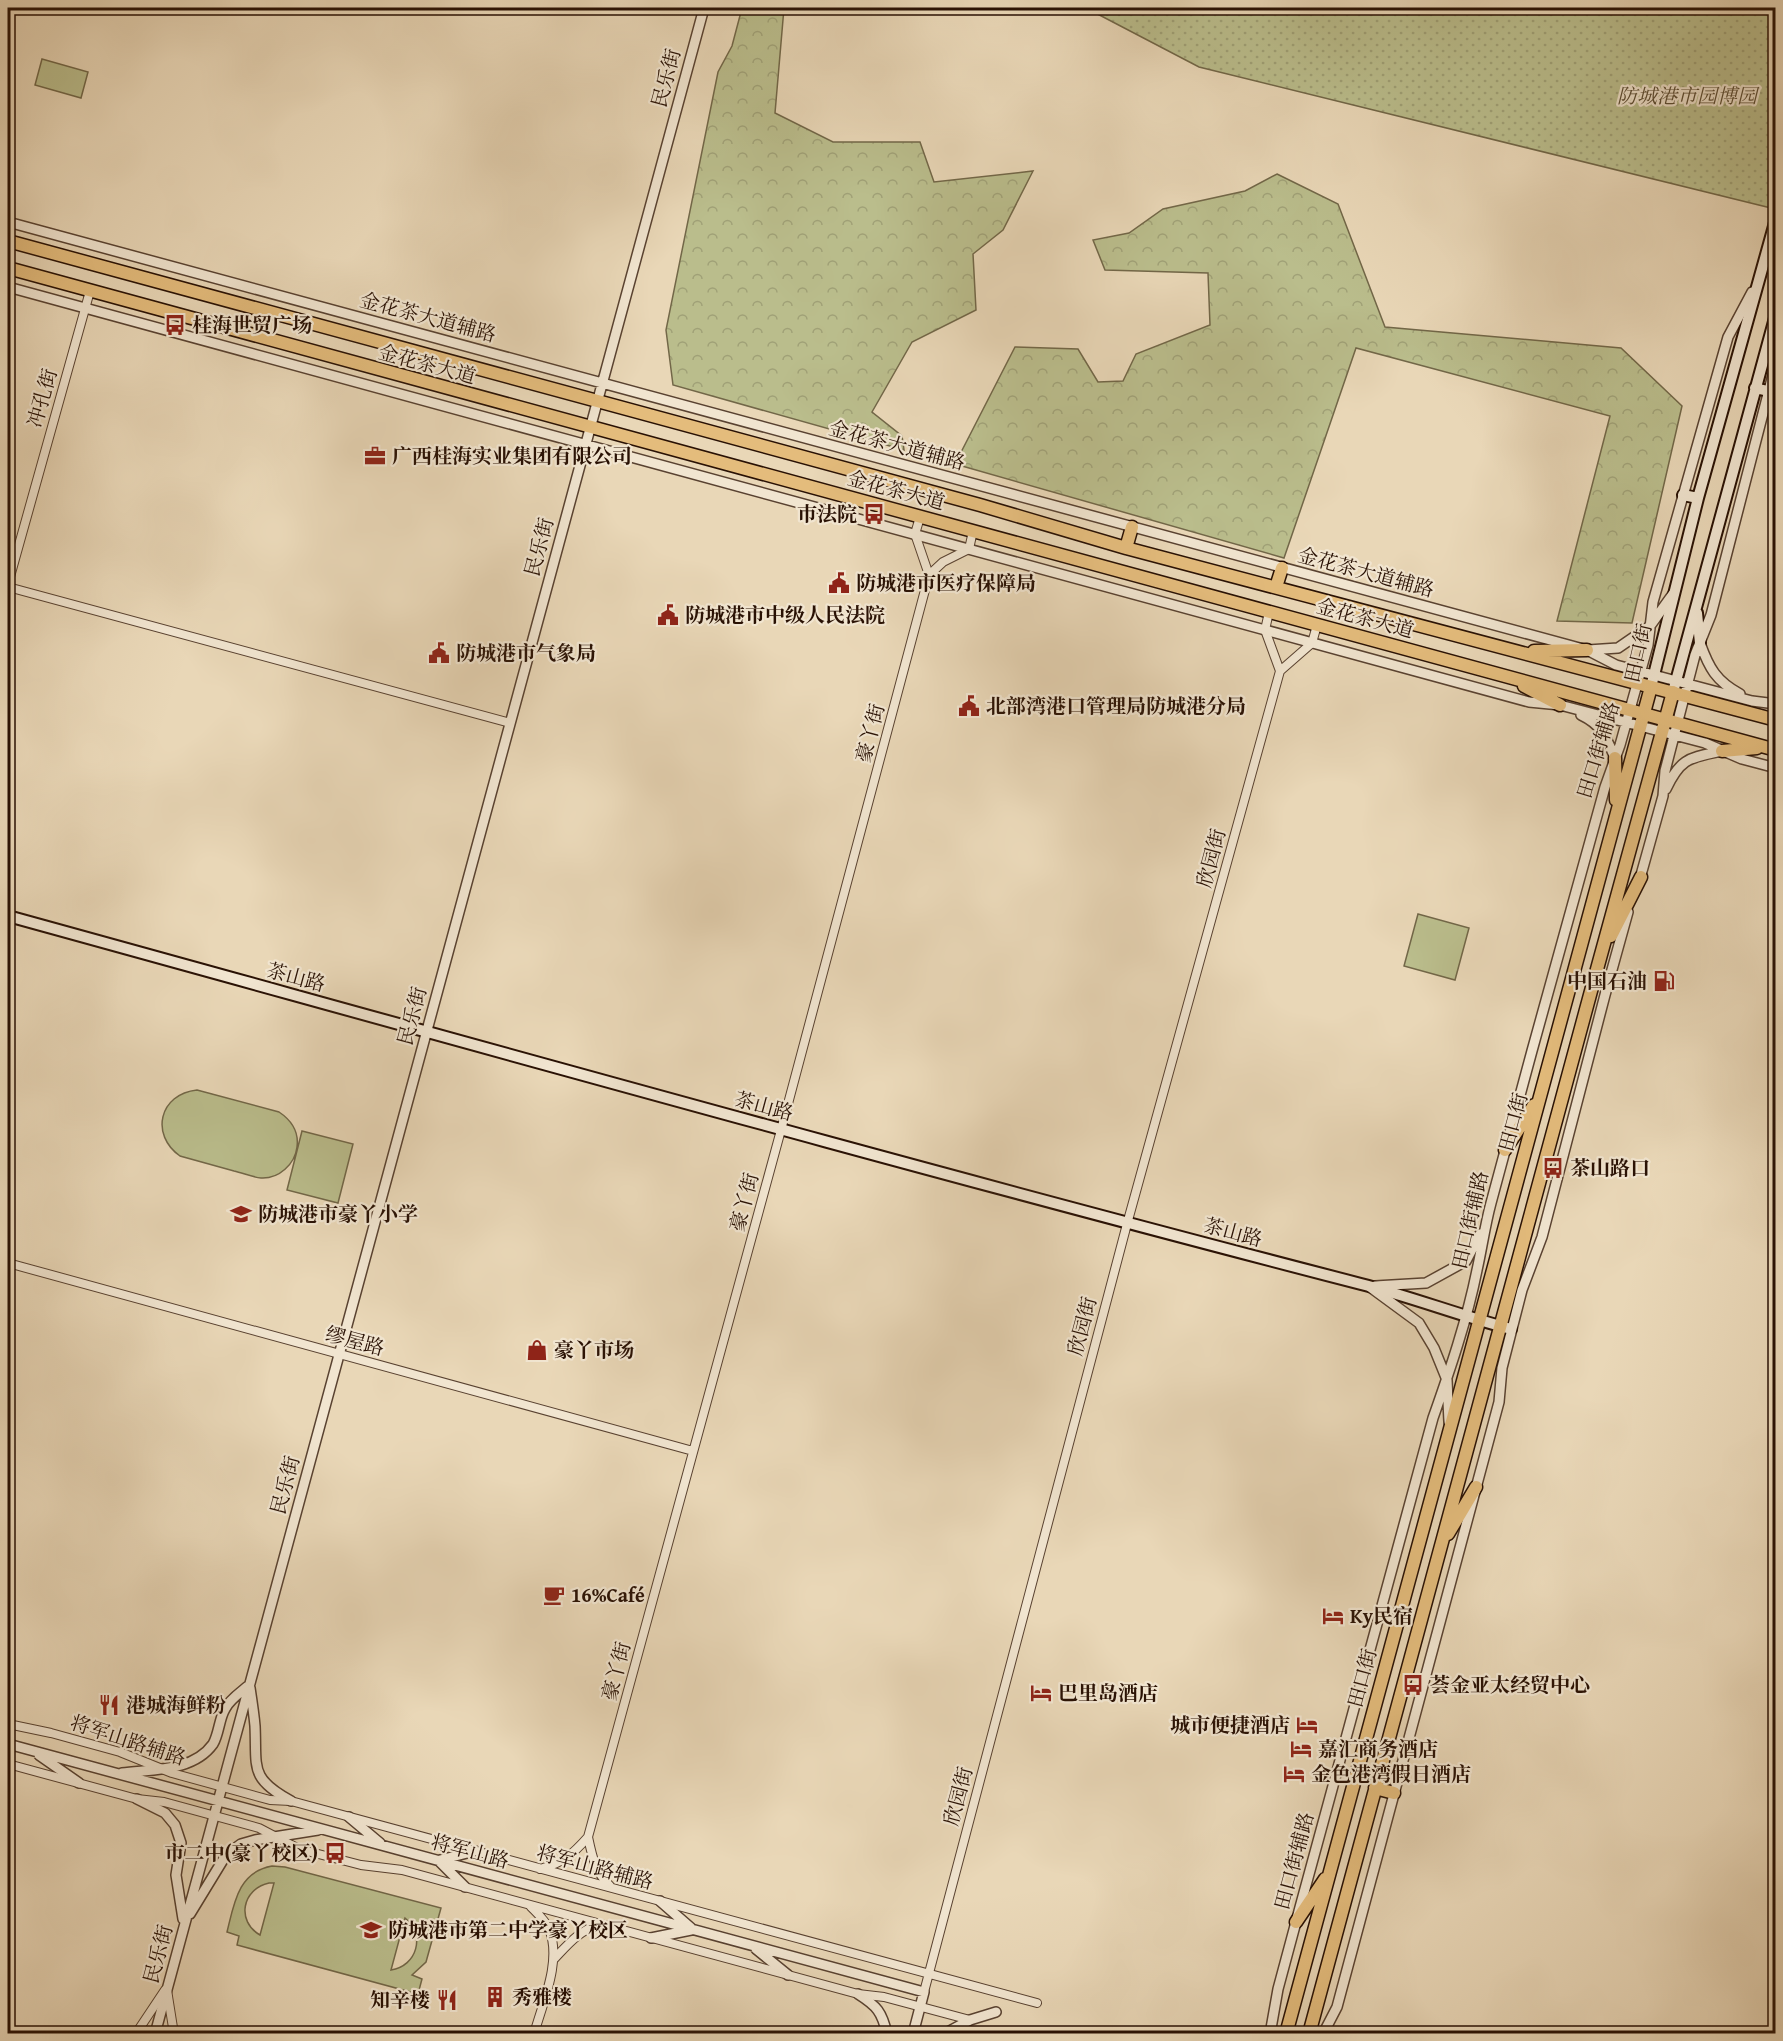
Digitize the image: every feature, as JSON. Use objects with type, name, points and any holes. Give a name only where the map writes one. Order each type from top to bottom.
[{"type":"main road","name":"田口街","points":[[1286,2034],[1616,817],[1698,498],[1776,219]]},
{"type":"main road","name":"金花茶大道","points":[[8,241],[991,508],[1126,548],[1516,651],[1681,688],[1776,720]]},
{"type":"main road","name":"金花茶大道","points":[[8,268],[590,429],[1643,713],[1670,727],[1771,749]]},
{"type":"main road","name":"田口街","points":[[1309,2034],[1441,1545],[1506,1327],[1599,961],[1681,688],[1697,598],[1776,314]]},
{"type":"main road","points":[[1755,388],[1768,391]]},
{"type":"main road","points":[[1683,495],[1698,498]]},
{"type":"main road","points":[[1126,548],[1132,527]]},
{"type":"main road","points":[[1276,587],[1282,568]]},
{"type":"main road","points":[[1697,598],[1700,643]]},
{"type":"main road","points":[[1516,651],[1587,650]]},
{"type":"main road","points":[[1502,675],[1560,705]]},
{"type":"main road","points":[[1722,751],[1771,749]]},
{"type":"main road","points":[[1615,758],[1616,817]]},
{"type":"main road","points":[[1599,961],[1641,877]]},
{"type":"main road","name":"茶山路","points":[[8,916],[781,1130],[1127,1224],[1368,1286],[1506,1327]]},
{"type":"main road","points":[[1505,1150],[1541,1094]]},
{"type":"main road","points":[[1441,1545],[1476,1487]]},
{"type":"main road","points":[[1375,1788],[1394,1794]]},
{"type":"main road","points":[[1296,1922],[1330,1870]]},
{"type":"street","name":"民乐街","points":[[154,2034],[704,8]]},
{"type":"street","name":"金花茶大道辅路","points":[[8,222],[1587,650],[1639,677]]},
{"type":"street","name":"田口街辅路","points":[[1270,2034],[1278,1989],[1296,1922],[1431,1428],[1465,1316],[1477,1270],[1484,1226],[1602,798],[1648,645],[1653,602],[1728,337],[1758,281]]},
{"type":"street","points":[[8,287],[1528,702],[1560,705],[1640,726],[1670,727],[1742,759],[1776,768]]},
{"type":"street","name":"冲孔街","points":[[8,586],[11,554],[90,291]]},
{"type":"street","points":[[1776,363],[1717,593],[1700,643],[1681,688],[1776,704]]},
{"type":"street","points":[[927,492],[933,473]]},
{"type":"street","points":[[920,517],[915,534],[929,575],[943,562],[969,549]]},
{"type":"street","points":[[969,549],[973,531]]},
{"type":"street","name":"豪丫街","points":[[540,1869],[558,1864],[571,1856],[588,1837],[781,1130],[929,575]]},
{"type":"street","points":[[8,586],[510,723]]},
{"type":"street","points":[[1587,650],[1618,648],[1650,626],[1673,594]]},
{"type":"street","points":[[1269,612],[1264,630],[1280,671],[1312,643],[1317,625]]},
{"type":"street","points":[[1700,643],[1713,671],[1724,686],[1752,701]]},
{"type":"street","name":"欣园街","points":[[924,1992],[1127,1224],[1280,671]]},
{"type":"street","points":[[1560,705],[1593,721],[1604,733],[1615,758]]},
{"type":"street","points":[[1663,796],[1670,727]]},
{"type":"street","points":[[1323,2034],[1337,2007],[1499,1402],[1506,1327],[1542,1237],[1610,975],[1624,924],[1641,877],[1663,796],[1673,774],[1688,759],[1722,751]]},
{"type":"street","points":[[1368,1286],[1426,1283],[1466,1261],[1484,1226]]},
{"type":"street","name":"缪屋路","points":[[8,1263],[693,1451]]},
{"type":"street","points":[[1368,1286],[1419,1323],[1434,1348],[1447,1380],[1450,1429]]},
{"type":"street","points":[[118,1774],[178,1766],[201,1757],[214,1743],[225,1707],[250,1684]]},
{"type":"street","points":[[250,1684],[255,1726],[255,1763],[261,1780],[274,1792],[291,1801]]},
{"type":"street","name":"将军山路辅路","points":[[8,1724],[120,1752],[160,1768],[222,1787],[270,1800],[291,1801],[1037,2003]]},
{"type":"street","name":"将军山路","points":[[8,1744],[924,1992]]},
{"type":"street","points":[[32,1750],[79,1783]]},
{"type":"street","points":[[8,1764],[137,1799],[164,1802],[259,1828],[299,1849],[351,1863],[402,1870],[858,1994],[884,1997],[970,2020]]},
{"type":"street","points":[[137,1799],[165,1813],[175,1825],[181,1843],[176,1875],[184,1924]]},
{"type":"street","points":[[350,1817],[385,1846]]},
{"type":"street","points":[[184,1924],[226,1855],[241,1844],[324,1830]]},
{"type":"street","name":"豪丫街","points":[[588,1837],[594,1864],[602,1879],[612,1888]]},
{"type":"street","points":[[438,1861],[476,1851]]},
{"type":"street","points":[[438,1861],[465,1887]]},
{"type":"street","points":[[660,1901],[693,1930]]},
{"type":"street","points":[[529,1905],[543,1919],[549,1930],[555,1958],[534,2034]]},
{"type":"street","points":[[555,1958],[580,1933],[600,1924]]},
{"type":"street","points":[[651,1938],[693,1930]]},
{"type":"street","points":[[751,1946],[788,1975]]},
{"type":"street","points":[[134,2034],[167,1987]]},
{"type":"street","points":[[167,1987],[174,2034]]},
{"type":"street","points":[[913,2034],[924,1992]]},
{"type":"street","points":[[858,1994],[873,2004],[883,2016],[887,2034]]},
{"type":"street","points":[[944,2034],[970,2020],[996,2012]]},
{"type":"green space","points":[[742,8],[784,8],[775,113],[833,142],[920,142],[934,182],[1033,171],[1003,230],[973,254],[976,310],[912,342],[872,412],[902,436],[904,450],[673,385],[666,330],[718,72],[732,46]]},
{"type":"green space","name":"防城港市园博园","points":[[1086,8],[1775,8],[1775,209],[1199,67]]},
{"type":"green space","points":[[42,59],[88,72],[81,98],[35,85]]},
{"type":"green space","points":[[1277,174],[1338,204],[1385,327],[1621,348],[1682,406],[1632,623],[1557,621],[1610,416],[1356,348],[1284,558],[955,464],[1015,347],[1078,349],[1098,382],[1123,381],[1136,354],[1210,325],[1208,273],[1105,270],[1093,240],[1129,233],[1163,209],[1245,191]]},
{"type":"green space","points":[[1418,914],[1469,928],[1455,980],[1404,966]]},
{"type":"green space","points":[[197,1090],[283,1115],[297,1136],[296,1153],[289,1165],[274,1176],[261,1178],[180,1156],[165,1137],[162,1127],[163,1117],[167,1107],[174,1099],[184,1093]]},
{"type":"green space","points":[[302,1131],[353,1144],[338,1203],[287,1190]]},
{"type":"green space","points":[[272,1866],[285,1867],[441,1908],[426,1962],[412,1975],[422,1979],[418,1994],[237,1945],[239,1936],[227,1932],[235,1900],[245,1882],[261,1869]],"holes":[[[269,1883],[274,1883],[260,1935],[247,1922],[245,1906],[253,1892]],[[405,1918],[415,1933],[416,1949],[407,1963],[391,1970]]]},
{"type":"place","name":"桂海世贸广场","points":[[175,325]]},
{"type":"place","name":"广西桂海实业集团有限公司","points":[[375,456]]},
{"type":"place","name":"巿法院","points":[[874,514]]},
{"type":"place","name":"防城港市医疗保障局","points":[[839,583]]},
{"type":"place","name":"防城港市中级人民法院","points":[[668,615]]},
{"type":"place","name":"防城港市气象局","points":[[439,653]]},
{"type":"place","name":"北部湾港口管理局防城港分局","points":[[969,706]]},
{"type":"place","name":"中国石油","points":[[1664,981]]},
{"type":"place","name":"茶山路口","points":[[1553,1168]]},
{"type":"place","name":"防城港市豪丫小学","points":[[241,1214]]},
{"type":"place","name":"豪丫市场","points":[[537,1350]]},
{"type":"place","name":"16%Café","points":[[554,1595]]},
{"type":"place","name":"Ky民宿","points":[[1333,1616]]},
{"type":"place","name":"荟金亚太经贸中心","points":[[1413,1685]]},
{"type":"place","name":"巴里岛酒店","points":[[1041,1693]]},
{"type":"place","name":"港城海鲜粉","points":[[109,1705]]},
{"type":"place","name":"城市便捷酒店","points":[[1307,1725]]},
{"type":"place","name":"嘉汇商务酒店","points":[[1301,1749]]},
{"type":"place","name":"金色港湾假日酒店","points":[[1294,1774]]},
{"type":"place","name":"市二中(豪丫校区)","points":[[335,1853]]},
{"type":"place","name":"防城港市第二中学豪丫校区","points":[[371,1930]]},
{"type":"place","name":"秀雅楼","points":[[495,1997]]},
{"type":"place","name":"知辛楼","points":[[447,2000]]}]
